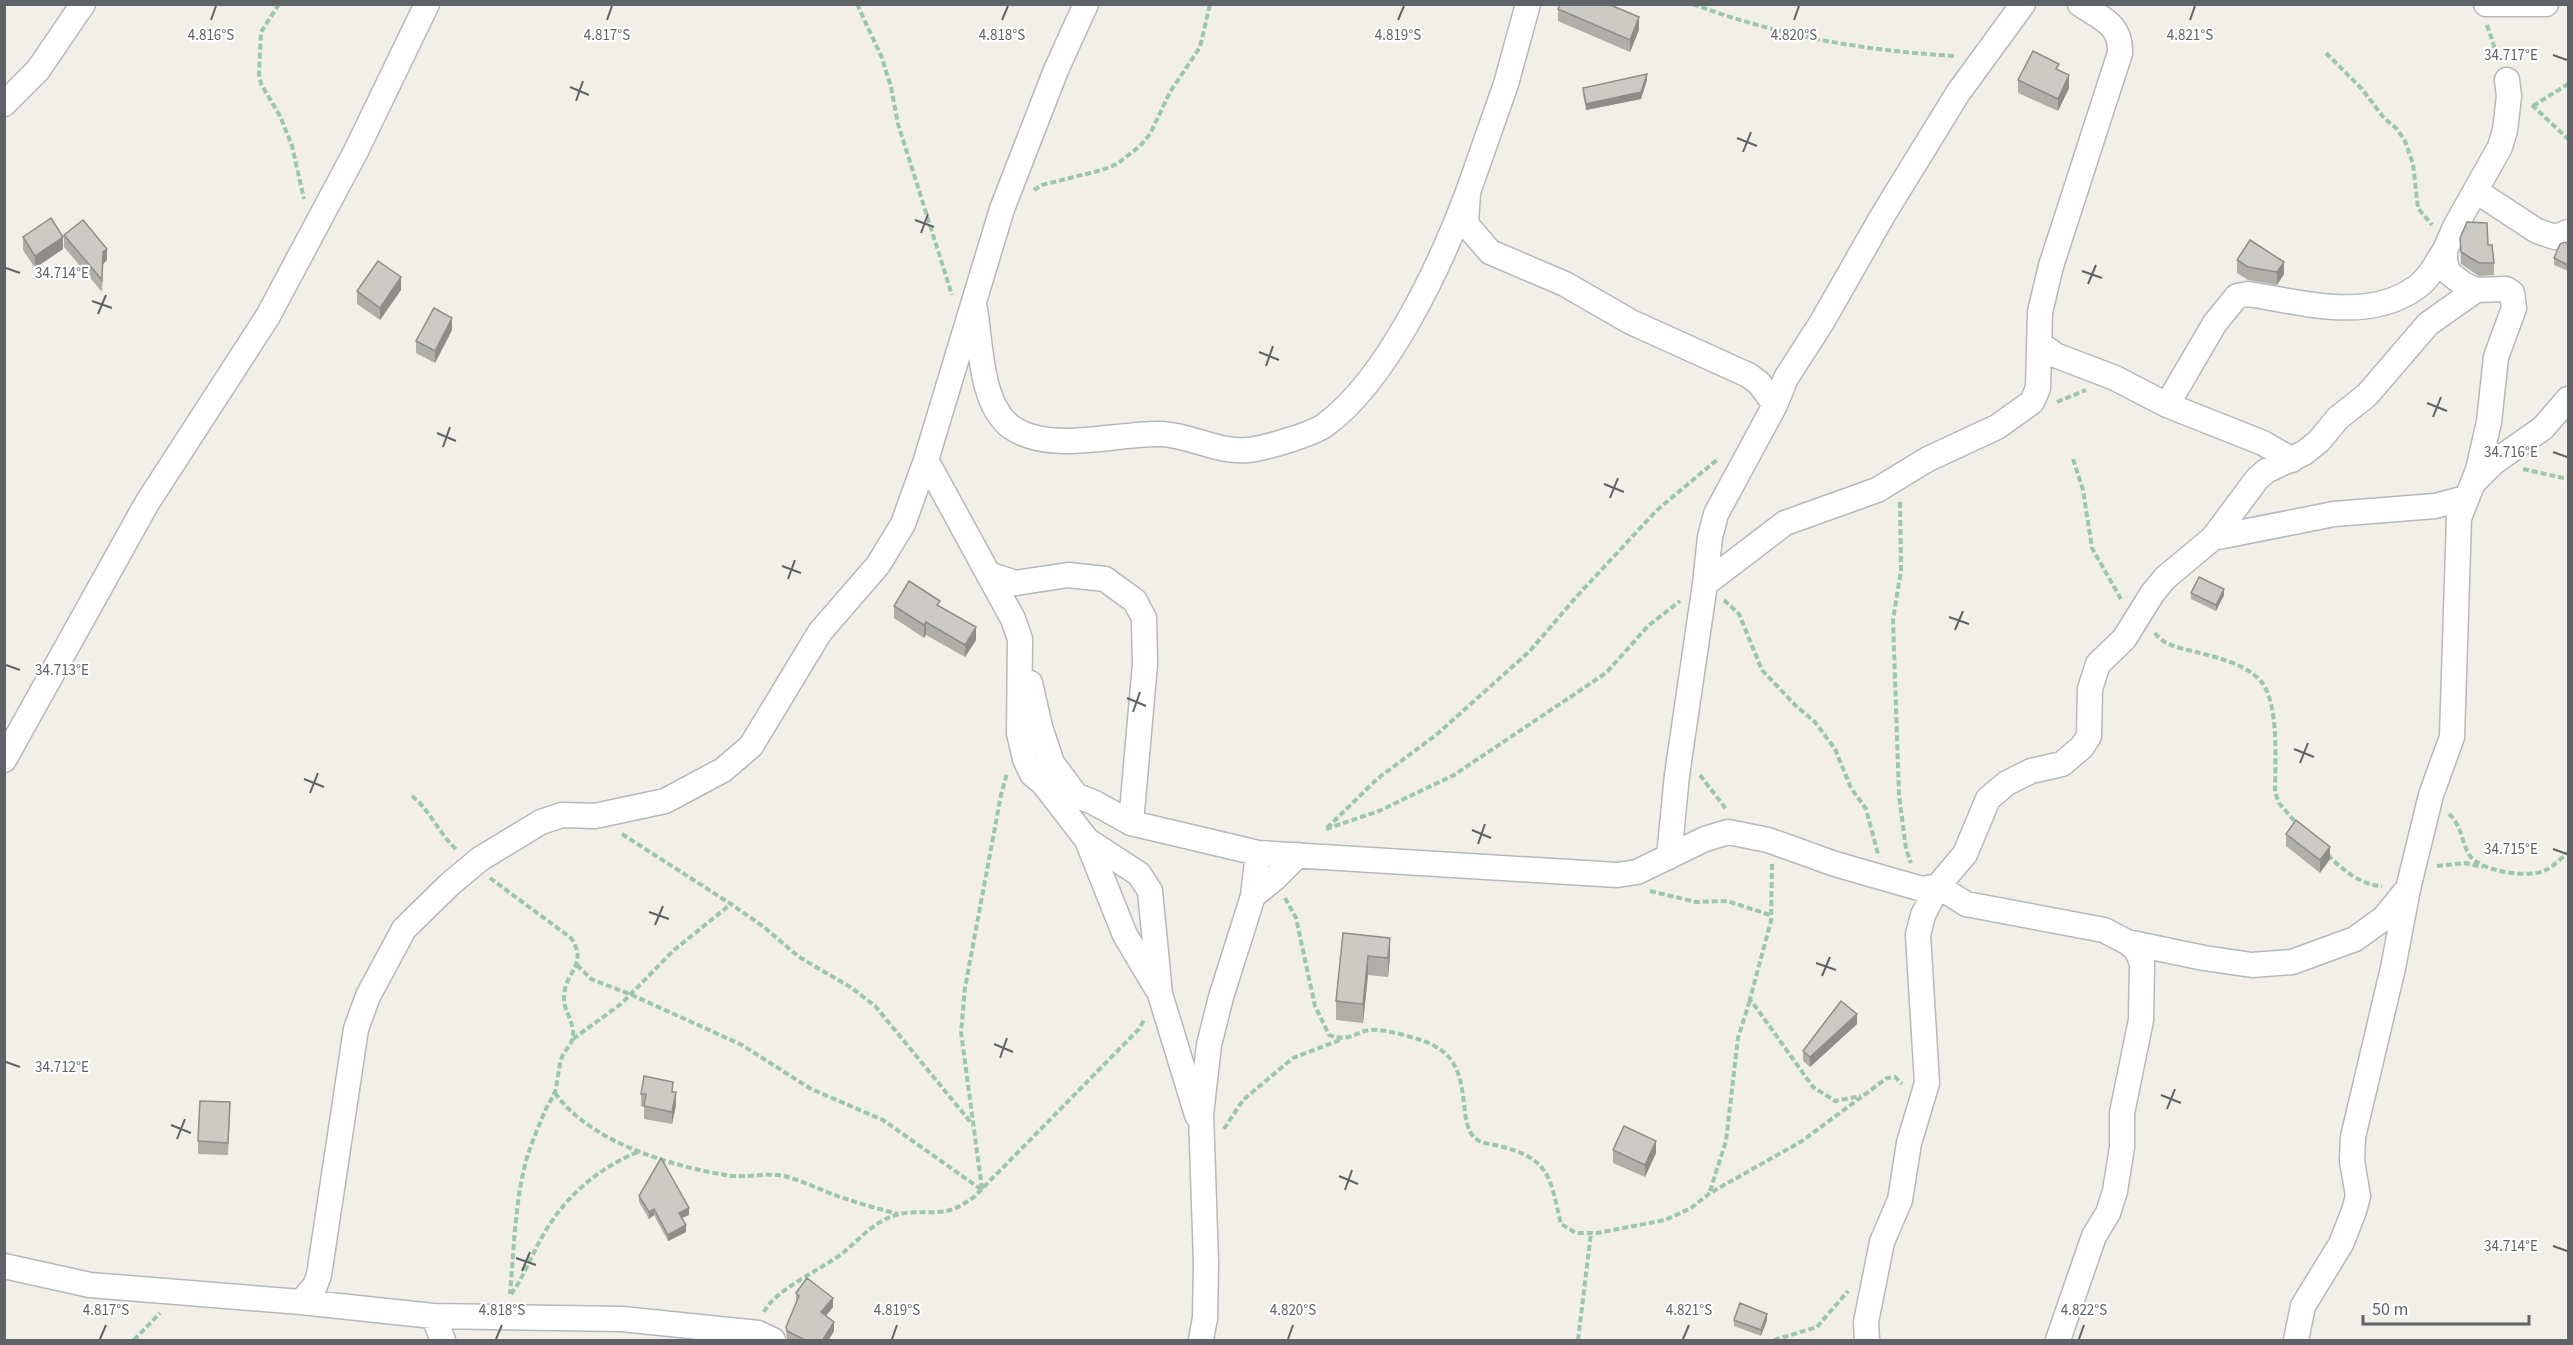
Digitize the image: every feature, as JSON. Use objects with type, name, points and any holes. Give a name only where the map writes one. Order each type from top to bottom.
[{"type":"street","points":[[4,104],[38,70],[83,4]]},
{"type":"street","points":[[4,760],[147,503],[268,316],[356,151],[427,4]]},
{"type":"street","points":[[301,1302],[315,1286],[319,1275],[356,1029],[368,996],[404,929],[473,866],[541,822],[562,815],[595,816],[665,801],[723,770],[751,746],[820,632],[878,565],[903,524],[926,460],[1002,208],[1056,70],[1086,4]]},
{"type":"street","points":[[974,301],[988,394],[996,411],[1012,427],[1033,436],[1069,441],[1160,434],[1182,436],[1232,450],[1248,450],[1322,427],[1346,409],[1389,352],[1442,258],[1506,84],[1528,4]]},
{"type":"street","points":[[1669,857],[1682,739],[1710,537],[1716,514],[1775,405],[1786,378],[1822,322],[1883,215],[1958,93],[2023,4]]},
{"type":"street","points":[[1705,584],[1785,523],[1877,490],[1928,459],[1997,427],[2032,402],[2038,388],[2040,312],[2051,266],[2120,53],[2121,39],[2114,27],[2080,4]]},
{"type":"street","points":[[2492,5],[2546,4]]},
{"type":"street","points":[[2428,324],[2447,261],[2476,191],[2500,147],[2505,130],[2509,96],[2507,80]]},
{"type":"street","points":[[2476,191],[2536,231],[2555,237],[2568,232]]},
{"type":"street","points":[[1468,192],[1466,224],[1490,252],[1565,284],[1631,322],[1748,375],[1760,383],[1775,405]]},
{"type":"street","points":[[2296,1341],[2303,1305],[2346,1233],[2358,1196],[2352,1161],[2353,1137],[2393,968],[2411,879],[2434,788],[2452,737],[2459,518],[2470,490],[2489,422],[2496,357],[2514,308],[2512,293],[2506,289],[2476,290],[2463,284],[2447,261]]},
{"type":"street","points":[[2166,405],[2215,323],[2237,296],[2247,294],[2330,307],[2362,306],[2386,301],[2414,290],[2447,261]]},
{"type":"street","points":[[1867,1341],[1866,1322],[1882,1242],[1900,1200],[1909,1143],[1918,1118],[1928,1074],[1918,935],[1930,888],[1965,854],[1988,799],[2007,783],[2031,771],[2062,764],[2082,747],[2089,736],[2090,689],[2098,664],[2130,631],[2142,609],[2165,578],[2213,538],[2257,478],[2266,471],[2304,453],[2319,441],[2338,418],[2367,395],[2428,324],[2476,290]]},
{"type":"street","points":[[2040,344],[2055,354],[2115,378],[2166,405],[2263,443],[2292,460]]},
{"type":"street","points":[[2213,538],[2334,514],[2435,506],[2470,490],[2493,463],[2543,428],[2568,399]]},
{"type":"street","points":[[926,460],[1012,618],[1020,639],[1040,728],[1052,763],[1075,794]]},
{"type":"street","points":[[987,574],[1016,583],[1068,575],[1105,579],[1136,601],[1144,618],[1145,664],[1131,823]]},
{"type":"street","points":[[1020,639],[1019,733],[1025,759],[1032,774],[1043,783],[1087,840],[1125,935],[1160,994],[1210,1132]]},
{"type":"street","points":[[1043,783],[1075,794],[1131,823],[1258,853],[1617,875],[1637,872],[1705,839],[1728,832],[1761,838],[1889,880],[1930,888],[1966,904],[2079,924],[2104,930],[2127,942],[2136,949],[2142,963],[2142,1008],[2122,1113],[2122,1148],[2115,1191],[2108,1213],[2094,1236],[2058,1341]]},
{"type":"street","points":[[1087,840],[1139,874],[1150,891],[1160,994]]},
{"type":"street","points":[[1202,1341],[1205,1317],[1210,1132],[1209,1045],[1221,997],[1253,896],[1258,853]]},
{"type":"street","points":[[1253,896],[1298,855]]},
{"type":"street","points":[[2127,942],[2204,958],[2252,965],[2292,962],[2355,939],[2384,918],[2411,879]]},
{"type":"street","points":[[4,1266],[90,1285],[301,1302],[433,1316],[622,1319],[766,1337]]},
{"type":"street","points":[[433,1316],[444,1341]]},
{"type":"path","points":[[279,4],[261,32],[261,84],[280,116],[292,146],[313,232]]},
{"type":"path","points":[[857,4],[882,58],[891,87],[898,124],[965,333]]},
{"type":"path","points":[[1002,208],[1042,185],[1118,164],[1140,146],[1150,134],[1170,92],[1200,47],[1210,4]]},
{"type":"path","points":[[1693,4],[1797,37],[1856,47],[1983,58]]},
{"type":"path","points":[[2326,53],[2362,89],[2405,141],[2413,164],[2418,208],[2432,224],[2447,261]]},
{"type":"path","points":[[2533,106],[2568,84]]},
{"type":"path","points":[[2032,402],[2051,404],[2115,378]]},
{"type":"path","points":[[1298,855],[1377,779],[1436,735],[1529,652],[1657,510],[1727,452]]},
{"type":"path","points":[[2073,459],[2083,490],[2092,548],[2119,594],[2130,631]]},
{"type":"path","points":[[2493,463],[2568,479]]},
{"type":"path","points":[[1902,474],[1900,514],[1903,547],[1893,620],[1899,795],[1906,849],[1930,888]]},
{"type":"path","points":[[1326,829],[1379,811],[1454,775],[1606,673],[1648,626],[1666,610],[1705,584],[1739,614],[1762,670],[1815,722],[1835,748],[1851,788],[1868,814],[1879,855],[1889,880]]},
{"type":"path","points":[[2142,609],[2160,640],[2230,662],[2259,679],[2268,692],[2273,721],[2275,792],[2278,803],[2302,829]]},
{"type":"path","points":[[982,1190],[961,1032],[965,988],[1001,795],[1019,733]]},
{"type":"path","points":[[1682,739],[1701,777],[1724,806],[1761,838],[1772,887],[1766,946],[1738,1038],[1726,1141],[1710,1193]]},
{"type":"path","points":[[2434,788],[2438,808],[2455,820],[2469,855],[2483,867]]},
{"type":"path","points":[[412,796],[422,803],[444,838],[473,866],[571,938],[577,948],[577,965],[570,974],[564,996],[564,1009],[573,1032],[573,1039]]},
{"type":"path","points":[[595,816],[731,904],[764,927],[799,957],[852,988],[876,1007],[973,1125]]},
{"type":"path","points":[[2323,850],[2338,866],[2375,886],[2411,879],[2456,863],[2524,874],[2536,873],[2546,870],[2568,853]]},
{"type":"path","points":[[1617,875],[1640,887],[1675,898],[1696,902],[1727,901],[1770,915]]},
{"type":"path","points":[[1275,878],[1296,918],[1315,1006],[1329,1035],[1340,1040]]},
{"type":"path","points":[[510,1296],[517,1218],[528,1155],[545,1110],[555,1093],[561,1059],[573,1039],[632,994],[674,950],[731,904]]},
{"type":"path","points":[[577,965],[591,979],[632,994],[742,1045],[811,1089],[883,1120],[982,1190]]},
{"type":"path","points":[[766,1337],[763,1314],[773,1299],[844,1252],[874,1225],[898,1214],[956,1208],[982,1190],[1139,1029],[1160,994]]},
{"type":"path","points":[[1750,999],[1813,1087],[1835,1101],[1862,1096]]},
{"type":"path","points":[[1210,1132],[1243,1100],[1293,1058],[1340,1040],[1377,1030],[1422,1041],[1441,1050],[1459,1070],[1467,1123],[1473,1137],[1481,1142],[1529,1155],[1539,1162],[1548,1176],[1561,1224],[1576,1233],[1591,1233],[1665,1220],[1690,1208],[1710,1193],[1802,1141],[1887,1078],[1895,1077],[1900,1080],[1918,1118]]},
{"type":"path","points":[[555,1093],[566,1108],[593,1128],[617,1142],[660,1159],[725,1176],[783,1176],[898,1214]]},
{"type":"path","points":[[494,1316],[519,1284],[543,1235],[563,1205],[602,1169],[640,1150]]},
{"type":"path","points":[[1578,1341],[1591,1233]]},
{"type":"path","points":[[1774,1341],[1817,1327],[1848,1290]]},
{"type":"path","points":[[134,1341],[180,1292]]},
{"type":"building","points":[[1560,4],[1608,4],[1639,17],[1630,40],[1558,9]]},
{"type":"building","points":[[2033,51],[2059,64],[2056,69],[2069,75],[2058,99],[2018,80]]},
{"type":"building","points":[[1647,74],[1641,92],[1586,104],[1583,88]]},
{"type":"building","points":[[51,218],[63,237],[35,256],[23,237]]},
{"type":"building","points":[[83,220],[107,249],[103,252],[102,280],[64,235]]},
{"type":"building","points":[[2467,222],[2487,223],[2488,245],[2492,245],[2494,263],[2479,263],[2461,252],[2460,238]]},
{"type":"building","points":[[2250,240],[2284,262],[2277,272],[2248,267],[2237,260]]},
{"type":"building","points":[[2565,242],[2568,244],[2568,265],[2554,258],[2560,244]]},
{"type":"building","points":[[378,261],[401,277],[380,308],[357,291]]},
{"type":"building","points":[[434,308],[452,318],[435,351],[416,341]]},
{"type":"building","points":[[2199,577],[2224,589],[2216,605],[2191,593]]},
{"type":"building","points":[[909,581],[940,601],[937,605],[976,627],[965,645],[926,622],[924,625],[894,606]]},
{"type":"building","points":[[2296,820],[2330,847],[2320,860],[2286,834]]},
{"type":"building","points":[[1343,933],[1390,938],[1388,958],[1368,956],[1363,1004],[1336,1001]]},
{"type":"building","points":[[1841,1001],[1857,1014],[1810,1057],[1803,1051]]},
{"type":"building","points":[[644,1076],[673,1082],[672,1092],[676,1092],[672,1112],[644,1106],[646,1094],[641,1094]]},
{"type":"building","points":[[200,1101],[230,1102],[228,1143],[198,1141]]},
{"type":"building","points":[[1624,1126],[1656,1141],[1645,1165],[1613,1150]]},
{"type":"building","points":[[661,1158],[689,1208],[679,1213],[686,1225],[668,1235],[654,1209],[649,1212],[639,1196]]},
{"type":"building","points":[[807,1278],[833,1298],[821,1312],[834,1322],[822,1341],[807,1341],[787,1331],[786,1327],[799,1296],[796,1293]]},
{"type":"building","points":[[1740,1303],[1767,1314],[1761,1330],[1734,1320]]}]
